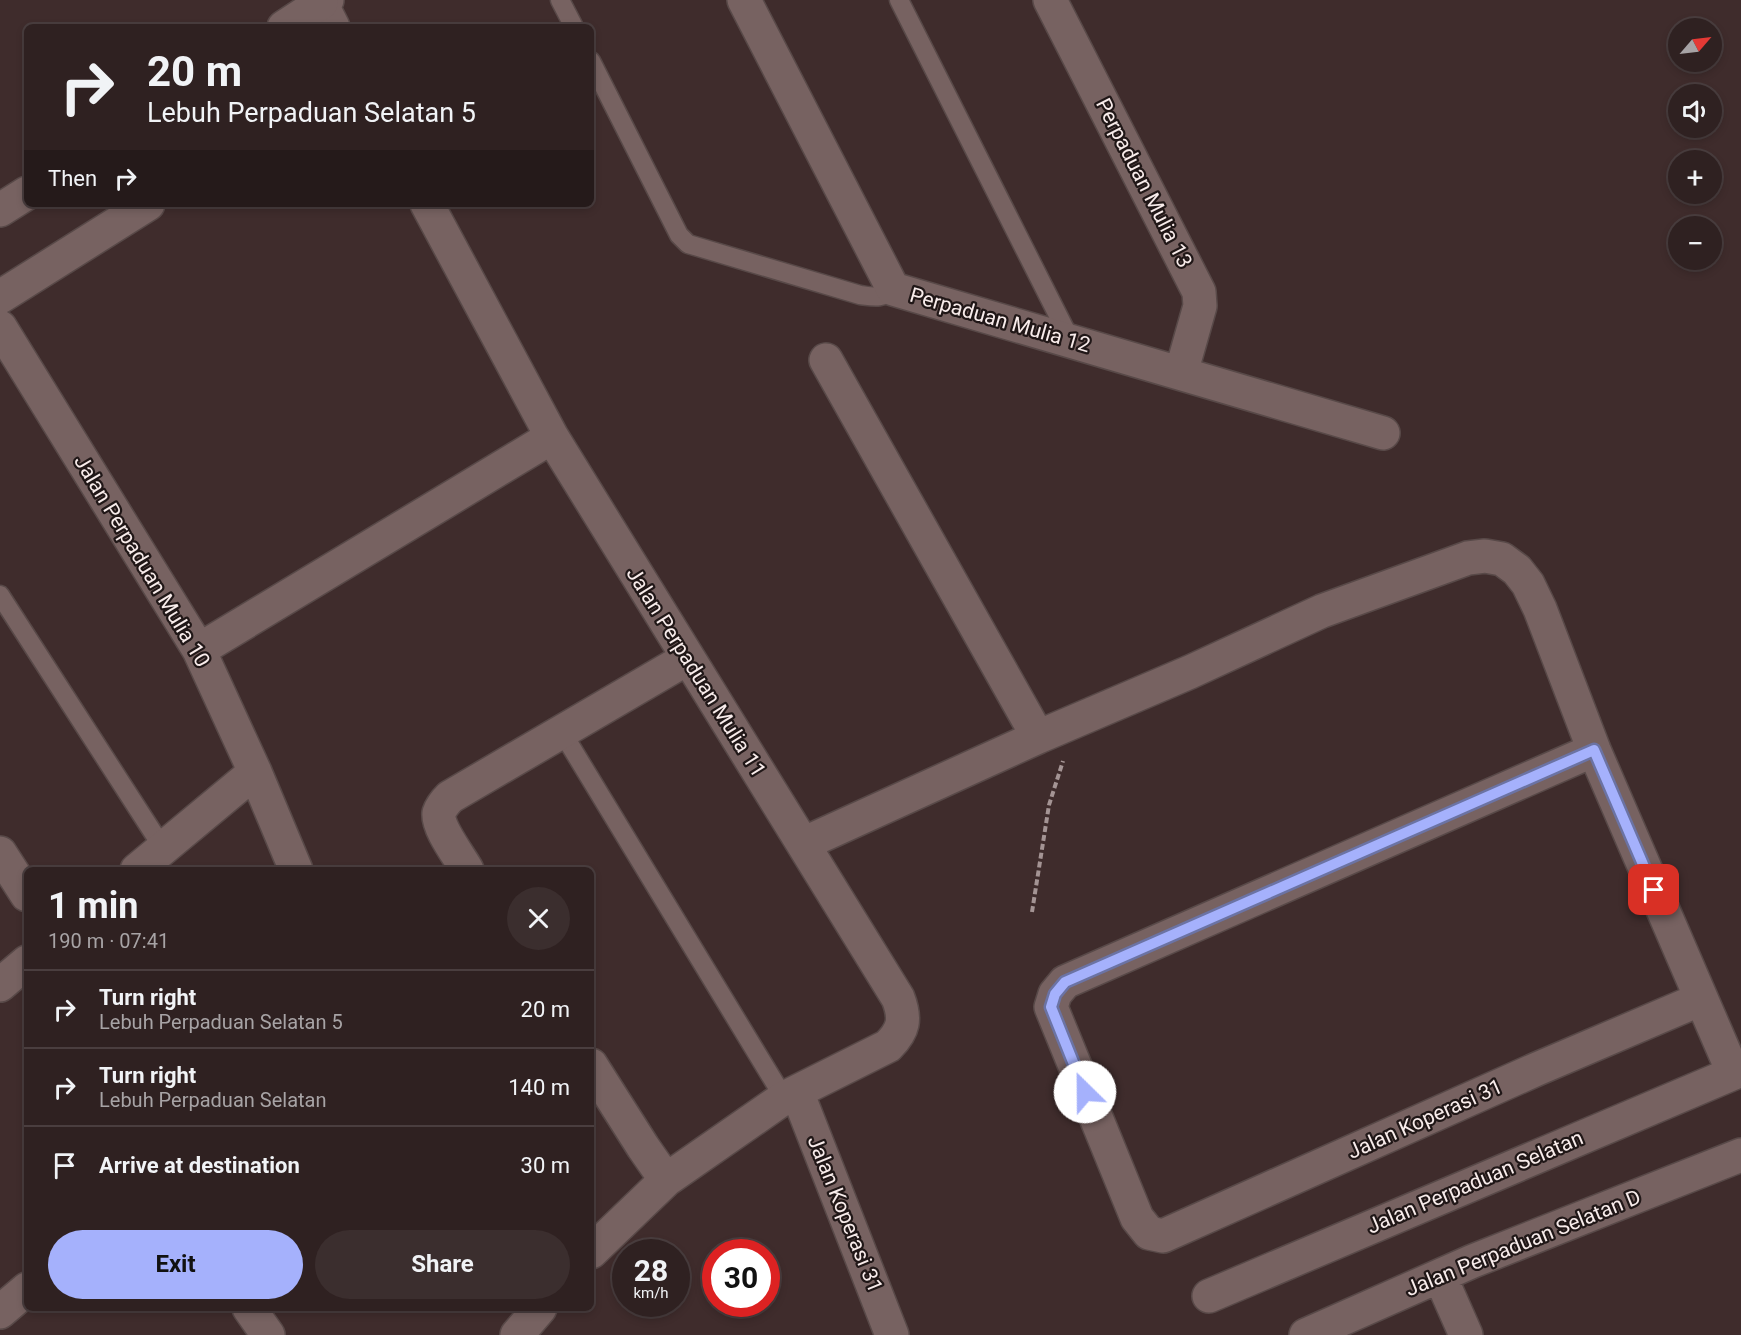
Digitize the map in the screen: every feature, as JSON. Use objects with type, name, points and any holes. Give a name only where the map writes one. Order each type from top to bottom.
[{"type":"street","name":"Perpaduan Mulia 12","points":[[744,0],[893,289],[1383,433]]},
{"type":"street","name":"Perpaduan Mulia 13","points":[[1050,0],[1199,292],[1200,306],[1180,374]]},
{"type":"street","points":[[292,24],[327,10]]},
{"type":"street","points":[[0,210],[24,195]]},
{"type":"street","points":[[0,297],[143,207]]},
{"type":"street","name":"Jalan Perpaduan Mulia 11","points":[[429,207],[552,437],[898,998],[903,1011],[903,1024],[898,1036],[888,1046],[791,1095],[666,1180],[594,1249]]},
{"type":"street","name":"Jalan Perpaduan Mulia 10","points":[[0,327],[199,650],[255,772],[295,867]]},
{"type":"street","points":[[826,360],[1038,737]]},
{"type":"street","points":[[199,650],[552,437]]},
{"type":"street","points":[[803,844],[1322,611],[1468,558],[1485,556],[1502,559],[1517,570],[1528,584],[1540,609],[1594,750],[1701,999],[1737,1071]]},
{"type":"street","points":[[465,867],[439,820],[439,812],[450,797],[688,658]]},
{"type":"street","name":"Jalan Koperasi 31","points":[[1594,750],[1065,982],[1055,994],[1051,1007],[1137,1218],[1149,1233],[1163,1236],[1537,1069],[1701,999]]},
{"type":"street","points":[[141,867],[255,772]]},
{"type":"street","points":[[0,853],[24,890]]},
{"type":"street","points":[[0,985],[24,965]]},
{"type":"street","points":[[594,1070],[666,1180]]},
{"type":"street","name":"Jalan Perpaduan Selatan","points":[[1209,1296],[1737,1071]]},
{"type":"street","name":"Jalan Koperasi 31","points":[[791,1095],[892,1335]]},
{"type":"street","name":"Jalan Perpaduan Selatan D","points":[[1306,1335],[1473,1261],[1741,1155]]},
{"type":"street","points":[[1440,1276],[1466,1335]]},
{"type":"street","points":[[0,1312],[24,1292]]},
{"type":"street","points":[[251,1311],[268,1335]]},
{"type":"street","points":[[517,1335],[537,1311]]},
{"type":"lane","points":[[560,0],[572,24]]},
{"type":"lane","points":[[899,0],[1071,341]]},
{"type":"lane","points":[[594,67],[679,235],[688,244],[860,295],[885,296],[893,289]]},
{"type":"lane","points":[[0,595],[163,848]]},
{"type":"lane","points":[[562,732],[791,1095]]},
{"type":"path","points":[[1032,912],[1049,805],[1076,720]]},
{"type":"route","points":[[1085,1092],[1051,1007],[1055,994],[1065,982],[1594,750],[1654,890]]}]
